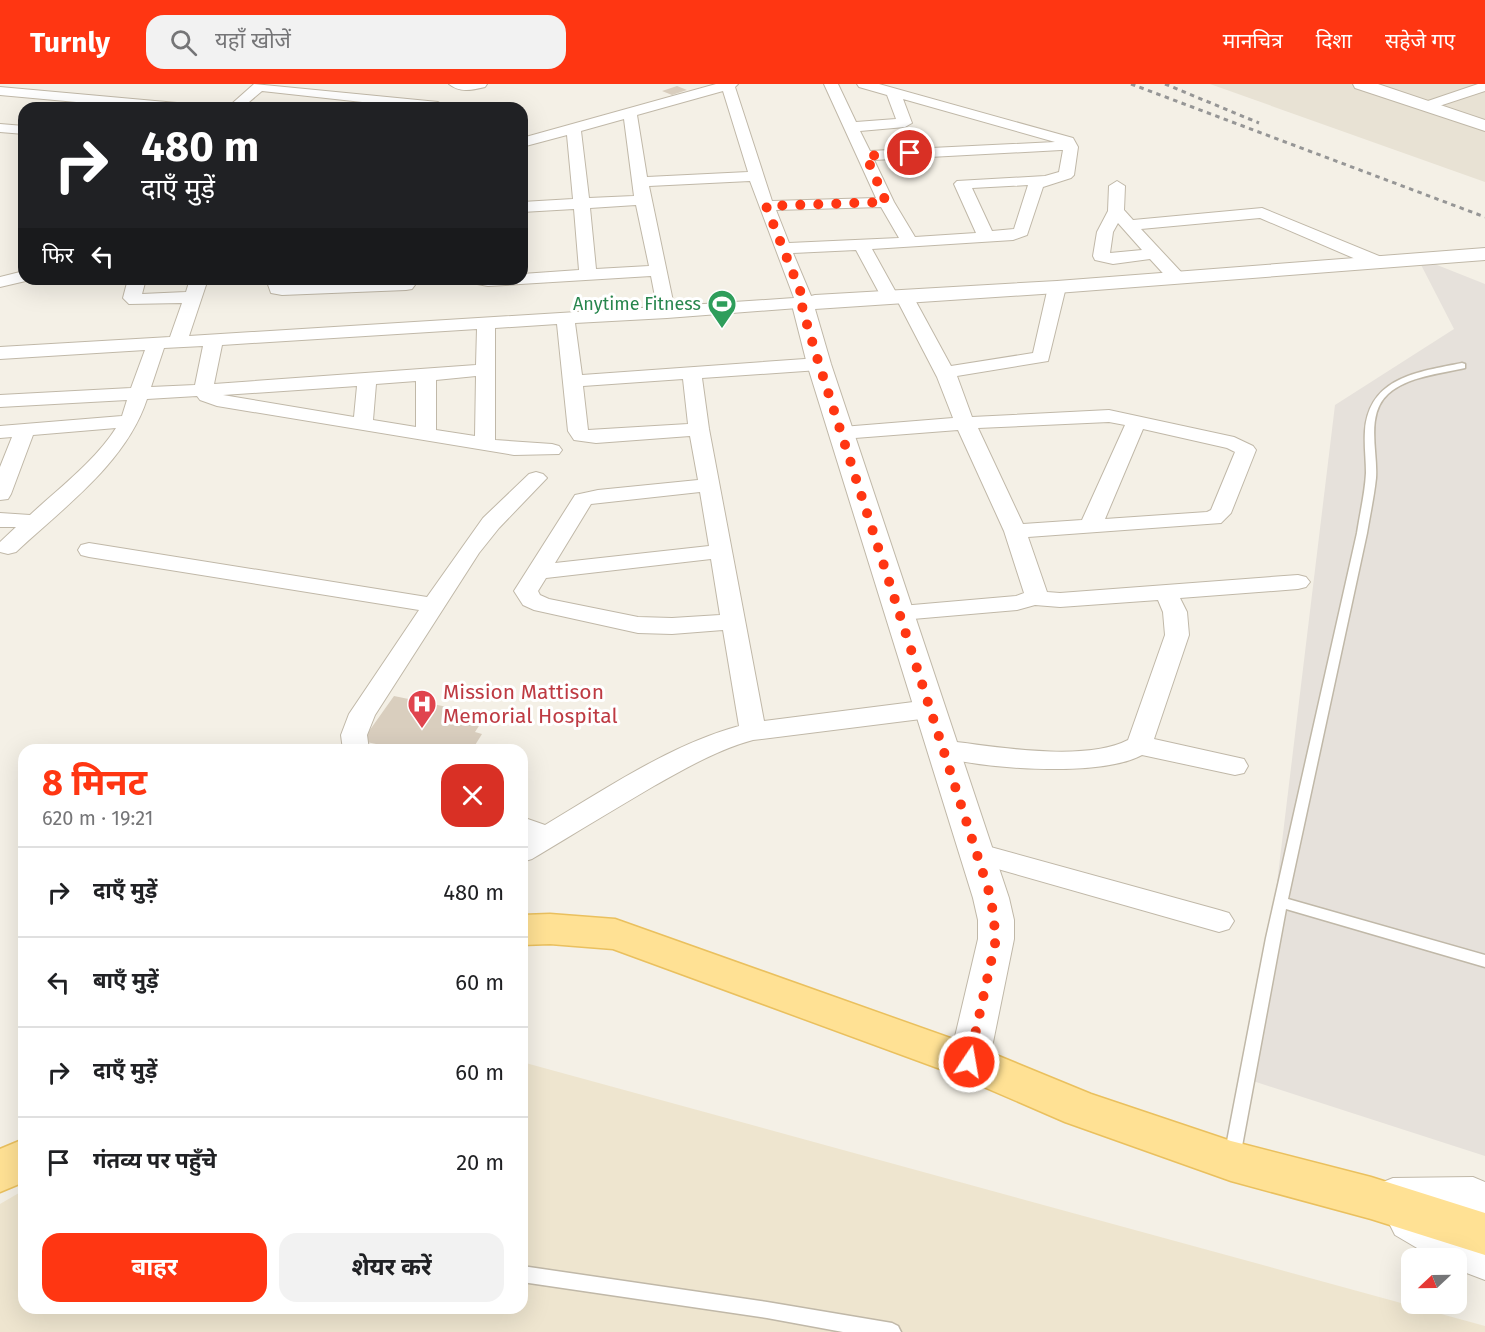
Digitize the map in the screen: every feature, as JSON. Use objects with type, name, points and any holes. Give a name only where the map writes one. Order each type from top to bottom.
[{"type":"main road","points":[[528,930],[550,929],[615,934],[969,1062],[1080,1109],[1231,1161],[1371,1198],[1485,1234]]},
{"type":"main road","points":[[0,1172],[18,1162]]},
{"type":"street","points":[[0,89],[8,84]]},
{"type":"street","points":[[348,97],[363,84]]},
{"type":"street","points":[[456,84],[465,87],[480,84]]},
{"type":"street","points":[[528,141],[729,84],[766,206],[805,303]]},
{"type":"street","points":[[831,84],[886,202],[910,242]]},
{"type":"street","points":[[864,84],[1068,141],[1071,146],[1066,175],[1041,180],[962,184],[986,237]]},
{"type":"street","points":[[1361,84],[1485,126]]},
{"type":"street","points":[[241,102],[260,86],[398,102]]},
{"type":"street","points":[[1427,106],[1485,86]]},
{"type":"street","points":[[0,89],[128,102]]},
{"type":"street","points":[[419,102],[429,89]]},
{"type":"street","points":[[852,127],[905,123],[893,92]]},
{"type":"street","points":[[630,114],[656,271],[667,313]]},
{"type":"street","points":[[981,117],[999,148]]},
{"type":"street","points":[[0,128],[18,130]]},
{"type":"street","points":[[573,129],[588,275]]},
{"type":"street","points":[[866,156],[1071,146]]},
{"type":"street","points":[[640,182],[757,176]]},
{"type":"street","points":[[784,248],[1013,235],[1021,232],[1036,184],[1041,180]]},
{"type":"street","points":[[1117,186],[1114,206],[1116,211],[1177,278]]},
{"type":"street","points":[[528,207],[643,200]]},
{"type":"street","points":[[766,206],[886,202]]},
{"type":"street","points":[[1116,211],[1105,232],[1101,256],[1113,259],[1156,253]]},
{"type":"street","points":[[1127,225],[1262,213],[1389,262]]},
{"type":"street","points":[[862,245],[947,376],[965,423],[1015,531],[1036,593],[1034,598]]},
{"type":"street","points":[[0,353],[1057,288],[1485,254]]},
{"type":"street","points":[[528,279],[656,271]]},
{"type":"street","points":[[0,282],[18,278]]},
{"type":"street","points":[[135,285],[132,298],[135,300],[193,297]]},
{"type":"street","points":[[178,341],[197,285]]},
{"type":"street","points":[[276,285],[277,289],[282,290],[360,285]]},
{"type":"street","points":[[402,328],[406,285]]},
{"type":"street","points":[[947,376],[955,370],[1041,357],[1057,288]]},
{"type":"street","points":[[805,303],[802,308],[819,364],[991,898],[996,939],[969,1062]]},
{"type":"street","points":[[566,319],[578,431],[581,436],[596,437],[699,429]]},
{"type":"street","points":[[484,444],[486,324]]},
{"type":"street","points":[[203,391],[214,339]]},
{"type":"street","points":[[8,547],[109,451],[123,434],[130,421],[158,342]]},
{"type":"street","points":[[572,381],[819,364]]},
{"type":"street","points":[[0,401],[203,391],[486,370]]},
{"type":"street","points":[[692,372],[699,429],[753,731]]},
{"type":"street","points":[[426,375],[426,435]]},
{"type":"street","points":[[363,425],[367,380]]},
{"type":"street","points":[[203,391],[207,396],[217,400],[363,425],[484,444],[552,450]]},
{"type":"street","points":[[842,434],[965,423],[1109,416],[1240,445],[1246,450],[1220,513],[1213,518],[1015,531]]},
{"type":"street","points":[[0,432],[130,421]]},
{"type":"street","points":[[1090,527],[1137,421]]},
{"type":"street","points":[[0,494],[24,431]]},
{"type":"street","points":[[355,744],[354,735],[362,714],[434,605],[485,530],[536,478]]},
{"type":"street","points":[[709,485],[598,496],[583,500],[526,591],[531,600],[542,605],[638,625],[672,626],[734,622]]},
{"type":"street","points":[[0,520],[35,522]]},
{"type":"street","points":[[88,550],[434,605]]},
{"type":"street","points":[[536,572],[721,551]]},
{"type":"street","points":[[901,613],[1017,603],[1034,598],[1060,600],[1298,582]]},
{"type":"street","points":[[942,749],[1001,756],[1091,759],[1124,755],[1140,745],[1177,635],[1175,612],[1166,592]]},
{"type":"street","points":[[528,849],[692,753],[721,740],[753,731],[929,709]]},
{"type":"street","points":[[1140,745],[1235,766]]},
{"type":"street","points":[[528,829],[548,837]]},
{"type":"street","points":[[976,853],[1219,921]]},
{"type":"street","points":[[1371,1198],[1473,1197],[1485,1202]]},
{"type":"street","points":[[1371,1198],[1458,1249],[1485,1259]]},
{"type":"lane","points":[[1231,1161],[1281,902],[1362,533],[1371,476],[1370,428],[1377,401],[1389,390],[1406,380],[1425,373],[1462,366]]},
{"type":"lane","points":[[1281,902],[1485,960]]},
{"type":"lane","points":[[528,1275],[767,1310],[892,1332]]},
{"type":"shaded area","points":[[1210,84],[1485,84],[1485,182]]},
{"type":"shaded area","points":[[1417,257],[1485,284],[1485,1156],[1253,1081],[1335,405],[1454,329]]},
{"type":"shaded area","points":[[528,1064],[1401,1303],[1401,1314],[1441,1314],[1485,1326],[1485,1332],[0,1332],[0,1204],[18,1194],[18,1314],[528,1314]]},
{"type":"building","points":[[677,86],[687,90],[672,95],[662,91]]},
{"type":"building","points":[[394,696],[486,715],[475,732],[482,734],[476,744],[376,744],[362,741]]},
{"type":"railway","points":[[1131,84],[1485,217]]},
{"type":"railway","points":[[1165,84],[1259,123]]},
{"type":"place","name":"Anytime Fitness","points":[[722,330]]},
{"type":"place","name":"Mission Mattison Memorial Hospital","points":[[422,730]]},
{"type":"route","points":[[910,153],[866,156],[886,202],[766,206],[805,303],[802,308],[819,364],[991,898],[996,920],[996,939],[969,1062]]}]
